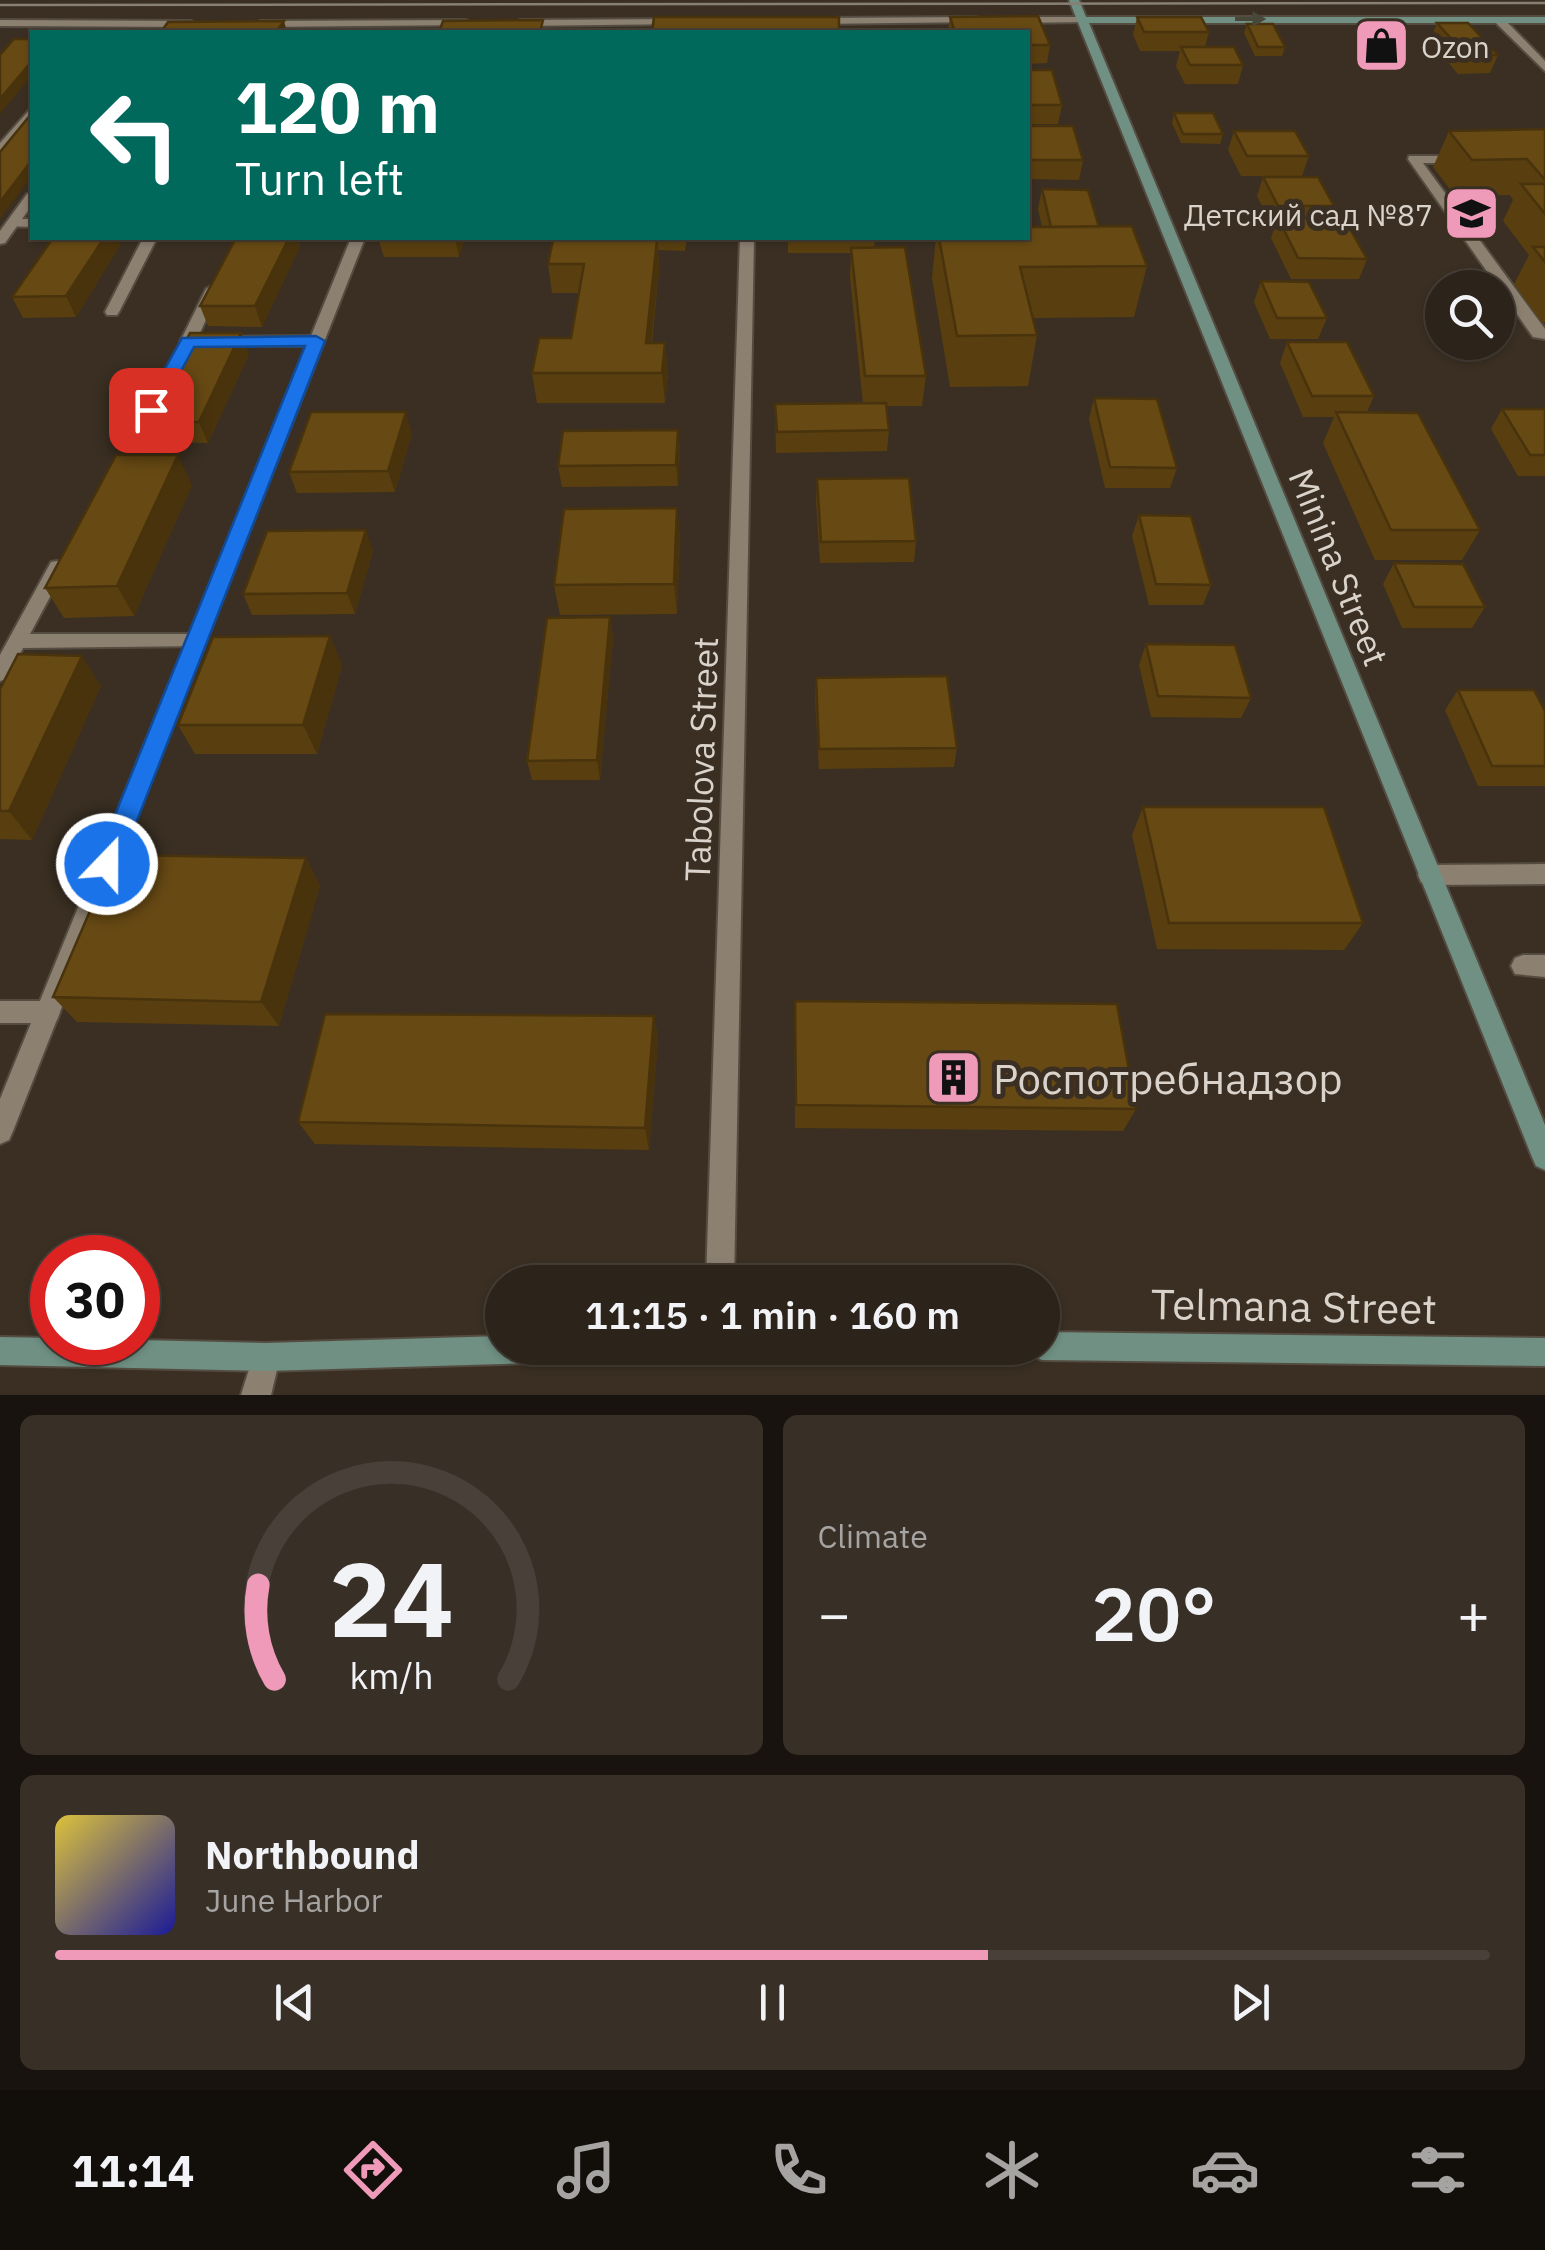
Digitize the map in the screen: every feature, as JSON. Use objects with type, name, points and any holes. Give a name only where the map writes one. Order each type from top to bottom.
[{"type":"street","name":"Minina Street","points":[[1074,0],[1545,1158]]},
{"type":"street","points":[[795,21],[990,20]]},
{"type":"street","points":[[1010,20],[1545,20]]},
{"type":"street","points":[[1500,20],[1545,68]]},
{"type":"street","points":[[0,22],[159,28],[200,24]]},
{"type":"street","points":[[502,23],[697,22]]},
{"type":"street","points":[[238,24],[442,28],[482,23]]},
{"type":"street","points":[[0,151],[30,114]]},
{"type":"street","points":[[1470,159],[1414,160],[1538,334],[1545,334]]},
{"type":"street","points":[[0,240],[30,200]]},
{"type":"street","points":[[13,224],[30,223]]},
{"type":"street","points":[[112,312],[149,240]]},
{"type":"street","points":[[0,1131],[357,240]]},
{"type":"street","name":"Tabolova Street","points":[[720,1265],[747,240]]},
{"type":"street","points":[[179,359],[218,278]]},
{"type":"street","points":[[188,342],[316,341]]},
{"type":"street","points":[[133,444],[160,393]]},
{"type":"street","points":[[0,674],[63,555]]},
{"type":"street","points":[[16,641],[196,641]]},
{"type":"street","points":[[1429,876],[1545,874]]},
{"type":"street","points":[[0,1012],[48,1012]]},
{"type":"street","name":"Telmana Street","points":[[1060,1346],[1545,1352]]},
{"type":"street","points":[[0,1351],[266,1357],[485,1350]]},
{"type":"street","points":[[256,1395],[266,1357]]},
{"type":"building","points":[[1038,16],[1050,45],[1030,45],[1030,30],[954,30],[950,17]]},
{"type":"building","points":[[654,17],[839,17],[839,30],[652,30]]},
{"type":"building","points":[[1137,17],[1201,17],[1209,32],[1144,32]]},
{"type":"building","points":[[543,20],[540,30],[440,30],[443,21]]},
{"type":"building","points":[[284,21],[277,30],[162,30],[168,22]]},
{"type":"building","points":[[1437,23],[1468,23],[1498,55],[1466,55]]},
{"type":"building","points":[[1247,24],[1273,24],[1285,47],[1258,47]]},
{"type":"building","points":[[1357,34],[1392,34],[1407,53],[1372,53]]},
{"type":"building","points":[[14,39],[30,39],[30,63],[0,99],[0,55]]},
{"type":"building","points":[[1181,47],[1234,47],[1243,65],[1190,65]]},
{"type":"building","points":[[1030,70],[1052,70],[1062,105],[1030,105]]},
{"type":"building","points":[[1174,113],[1213,113],[1223,134],[1183,134]]},
{"type":"building","points":[[30,115],[30,163],[0,202],[0,152]]},
{"type":"building","points":[[1030,126],[1073,126],[1083,160],[1030,160]]},
{"type":"building","points":[[1545,129],[1545,180],[1527,159],[1472,160],[1449,131]]},
{"type":"building","points":[[1234,131],[1295,131],[1309,156],[1247,156]]},
{"type":"building","points":[[1263,177],[1318,177],[1334,206],[1278,206]]},
{"type":"building","points":[[1521,184],[1545,184],[1545,214]]},
{"type":"building","points":[[1042,189],[1088,190],[1099,227],[1051,227]]},
{"type":"building","points":[[1278,218],[1344,218],[1367,259],[1298,258]]},
{"type":"building","points":[[1132,226],[1147,266],[1020,267],[1037,335],[957,336],[939,240],[1030,240],[1030,227]]},
{"type":"building","points":[[52,240],[103,240],[66,296],[12,297]]},
{"type":"building","points":[[235,240],[288,240],[255,306],[200,306]]},
{"type":"building","points":[[553,240],[657,240],[646,343],[665,343],[662,373],[532,373],[539,338],[571,338],[584,264],[548,264]]},
{"type":"building","points":[[905,247],[926,376],[865,376],[851,248]]},
{"type":"building","points":[[1533,247],[1545,247],[1545,262]]},
{"type":"building","points":[[1261,281],[1309,282],[1327,318],[1277,318]]},
{"type":"building","points":[[190,333],[241,333],[199,422],[144,421]]},
{"type":"building","points":[[1287,342],[1347,342],[1374,396],[1312,396]]},
{"type":"building","points":[[1094,398],[1157,399],[1177,468],[1110,467]]},
{"type":"building","points":[[886,403],[889,430],[777,432],[775,404]]},
{"type":"building","points":[[1502,409],[1545,409],[1545,455],[1530,455]]},
{"type":"building","points":[[311,412],[406,412],[388,471],[289,472]]},
{"type":"building","points":[[1336,412],[1418,413],[1480,530],[1391,530]]},
{"type":"building","points":[[678,430],[676,465],[558,466],[563,431]]},
{"type":"building","points":[[116,455],[178,455],[117,586],[45,588]]},
{"type":"building","points":[[909,478],[916,541],[821,542],[817,479]]},
{"type":"building","points":[[677,508],[674,584],[554,585],[564,509]]},
{"type":"building","points":[[1139,515],[1191,516],[1211,585],[1156,584]]},
{"type":"building","points":[[366,530],[347,593],[243,594],[267,531]]},
{"type":"building","points":[[1394,563],[1463,564],[1485,607],[1414,607]]},
{"type":"building","points":[[610,617],[597,760],[527,761],[547,618]]},
{"type":"building","points":[[330,636],[303,725],[178,725],[213,637]]},
{"type":"building","points":[[1146,644],[1235,645],[1251,698],[1158,696]]},
{"type":"building","points":[[18,654],[82,656],[9,811],[0,811],[0,689]]},
{"type":"building","points":[[947,676],[957,748],[819,749],[816,678]]},
{"type":"building","points":[[1458,690],[1534,690],[1545,711],[1545,766],[1492,766]]},
{"type":"building","points":[[1143,807],[1324,807],[1363,923],[1169,923]]},
{"type":"building","points":[[114,855],[306,858],[261,1002],[53,997]]},
{"type":"building","name":"Роспотребнадзор","points":[[795,1001],[1117,1004],[1136,1109],[796,1105]]},
{"type":"building","points":[[325,1014],[654,1016],[645,1128],[298,1122]]},
{"type":"tram line","points":[[0,5],[1545,3]]},
{"type":"place","name":"Ozon","points":[[1382,46]]},
{"type":"place","name":"Детский сад №87","points":[[1472,214]]},
{"type":"place","name":"Роспотребнадзор","points":[[954,1078]]},
{"type":"route","points":[[107,864],[316,341],[188,342],[151,410]]}]
